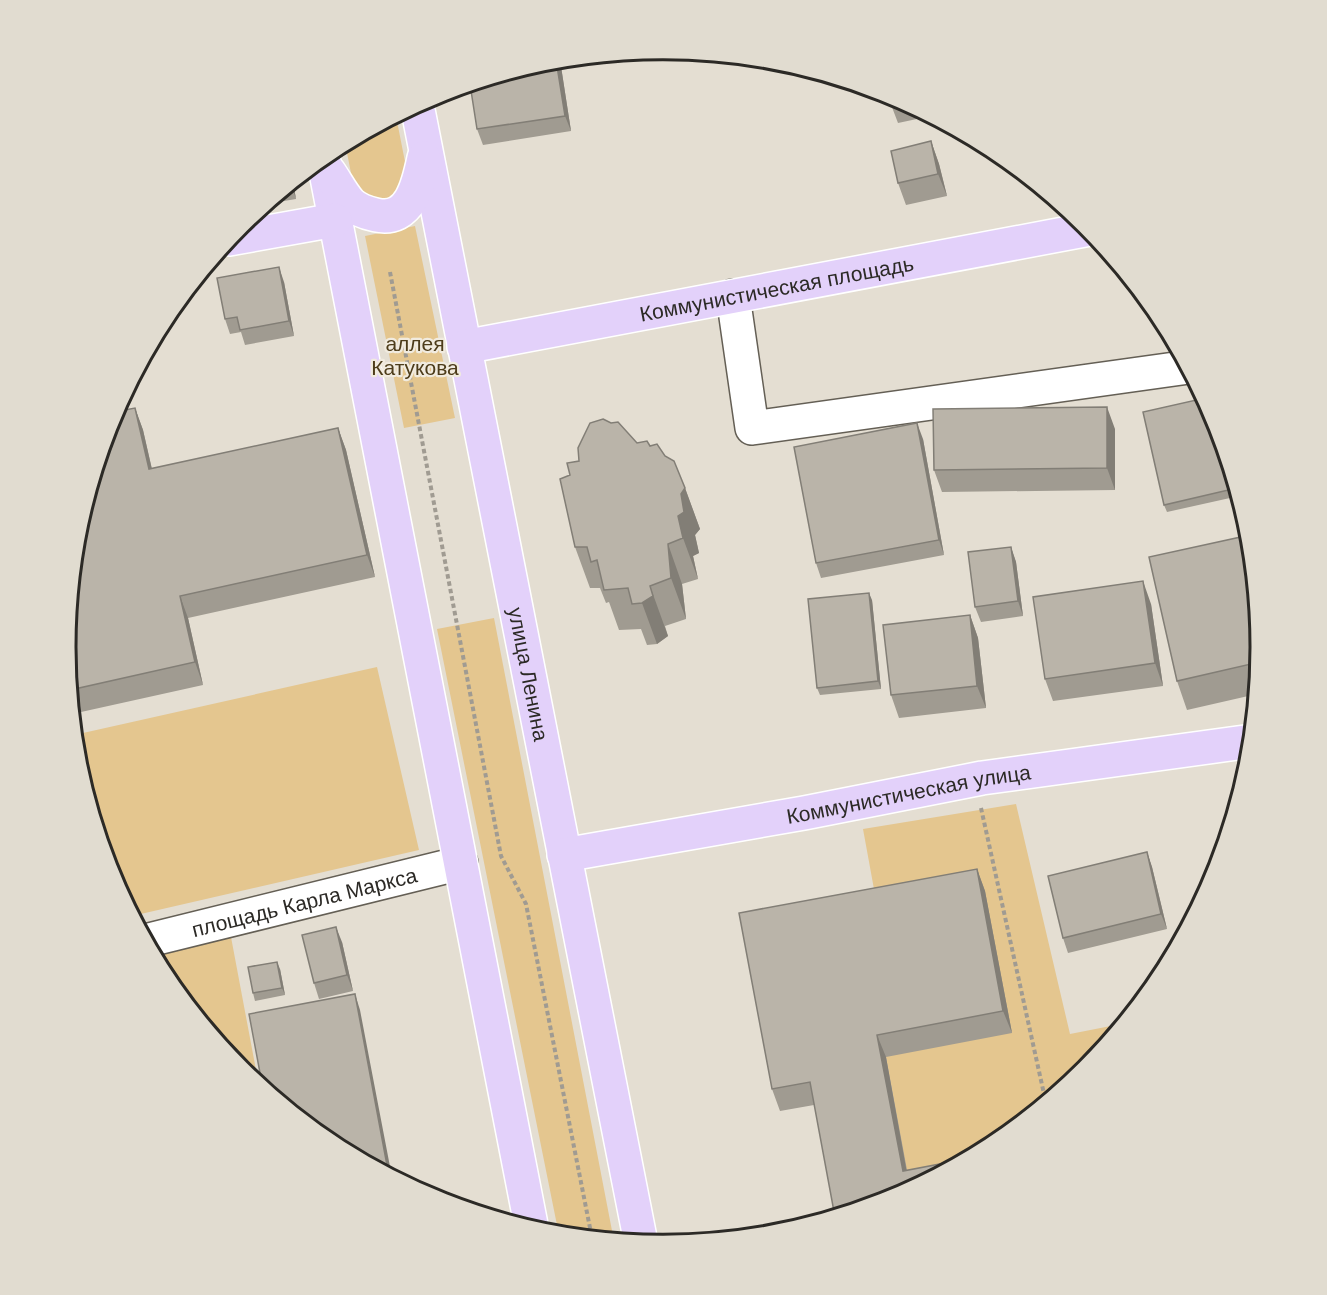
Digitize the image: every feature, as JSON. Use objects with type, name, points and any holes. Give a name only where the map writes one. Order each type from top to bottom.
[{"type":"main road","name":"улица Ленина","points":[[419,114],[638,1234]]},
{"type":"main road","points":[[327,166],[351,204],[364,212],[380,216],[393,214],[408,205],[417,189],[425,150]]},
{"type":"main road","points":[[324,168],[530,1219]]},
{"type":"main road","points":[[244,236],[335,220]]},
{"type":"main road","name":"Коммунистическая площадь","points":[[464,347],[1078,231]]},
{"type":"main road","name":"Коммунистическая улица","points":[[564,855],[792,815],[982,778],[1243,742]]},
{"type":"street","points":[[733,296],[752,428],[1180,368]]},
{"type":"street","name":"площадь Карла Маркса","points":[[153,938],[461,863]]},
{"type":"path","points":[[390,272],[501,856],[526,904],[590,1230]]},
{"type":"path","points":[[980,805],[1044,1095]]},
{"type":"green space","points":[[398,124],[407,172],[400,197],[367,202],[353,183],[347,153]]},
{"type":"green space","name":"аллея Катукова","points":[[415,226],[455,418],[404,428],[365,236]]},
{"type":"green space","points":[[494,618],[612,1233],[557,1225],[437,629]]},
{"type":"green space","points":[[377,667],[419,850],[141,914],[107,836],[96,800],[82,733]]},
{"type":"green space","points":[[1016,804],[1070,1034],[1113,1026],[1079,1063],[1021,1114],[957,1156],[908,1181],[886,1057],[878,911],[863,829]]},
{"type":"green space","points":[[231,937],[256,1071],[197,1005],[163,954]]},
{"type":"building","points":[[558,70],[565,116],[477,129],[471,92],[511,80]]},
{"type":"building","points":[[931,141],[938,174],[898,183],[891,151]]},
{"type":"building","points":[[279,267],[289,321],[240,330],[237,317],[225,319],[217,278]]},
{"type":"building","points":[[1196,400],[1220,459],[1229,490],[1164,505],[1143,412]]},
{"type":"building","points":[[1107,407],[1107,468],[934,470],[933,409]]},
{"type":"building","points":[[135,408],[149,469],[338,428],[367,555],[180,596],[195,662],[77,688],[77,609],[87,533],[107,459],[127,409]]},
{"type":"building","points":[[603,419],[611,423],[618,422],[637,443],[647,441],[650,446],[657,444],[665,456],[674,461],[685,488],[681,494],[684,512],[678,516],[683,538],[668,544],[671,578],[650,586],[653,596],[642,603],[632,604],[628,588],[604,590],[597,560],[591,562],[587,547],[575,547],[560,479],[570,475],[567,463],[579,461],[578,448],[590,423]]},
{"type":"building","points":[[917,423],[939,540],[816,563],[794,447]]},
{"type":"building","points":[[1241,537],[1250,609],[1251,664],[1177,681],[1149,557]]},
{"type":"building","points":[[1011,547],[1018,601],[975,607],[968,552]]},
{"type":"building","points":[[1143,581],[1155,663],[1045,679],[1033,597]]},
{"type":"building","points":[[869,593],[878,681],[817,688],[808,599]]},
{"type":"building","points":[[970,615],[977,686],[891,695],[883,625]]},
{"type":"building","points":[[1147,852],[1161,914],[1063,938],[1048,876]]},
{"type":"building","points":[[977,869],[1003,1011],[877,1035],[903,1171],[943,1163],[888,1190],[834,1210],[810,1082],[772,1089],[739,913]]},
{"type":"building","points":[[336,927],[347,975],[314,983],[302,935]]},
{"type":"building","points":[[277,962],[282,988],[253,993],[248,967]]},
{"type":"building","points":[[355,994],[387,1165],[337,1136],[306,1114],[260,1074],[249,1014]]}]
